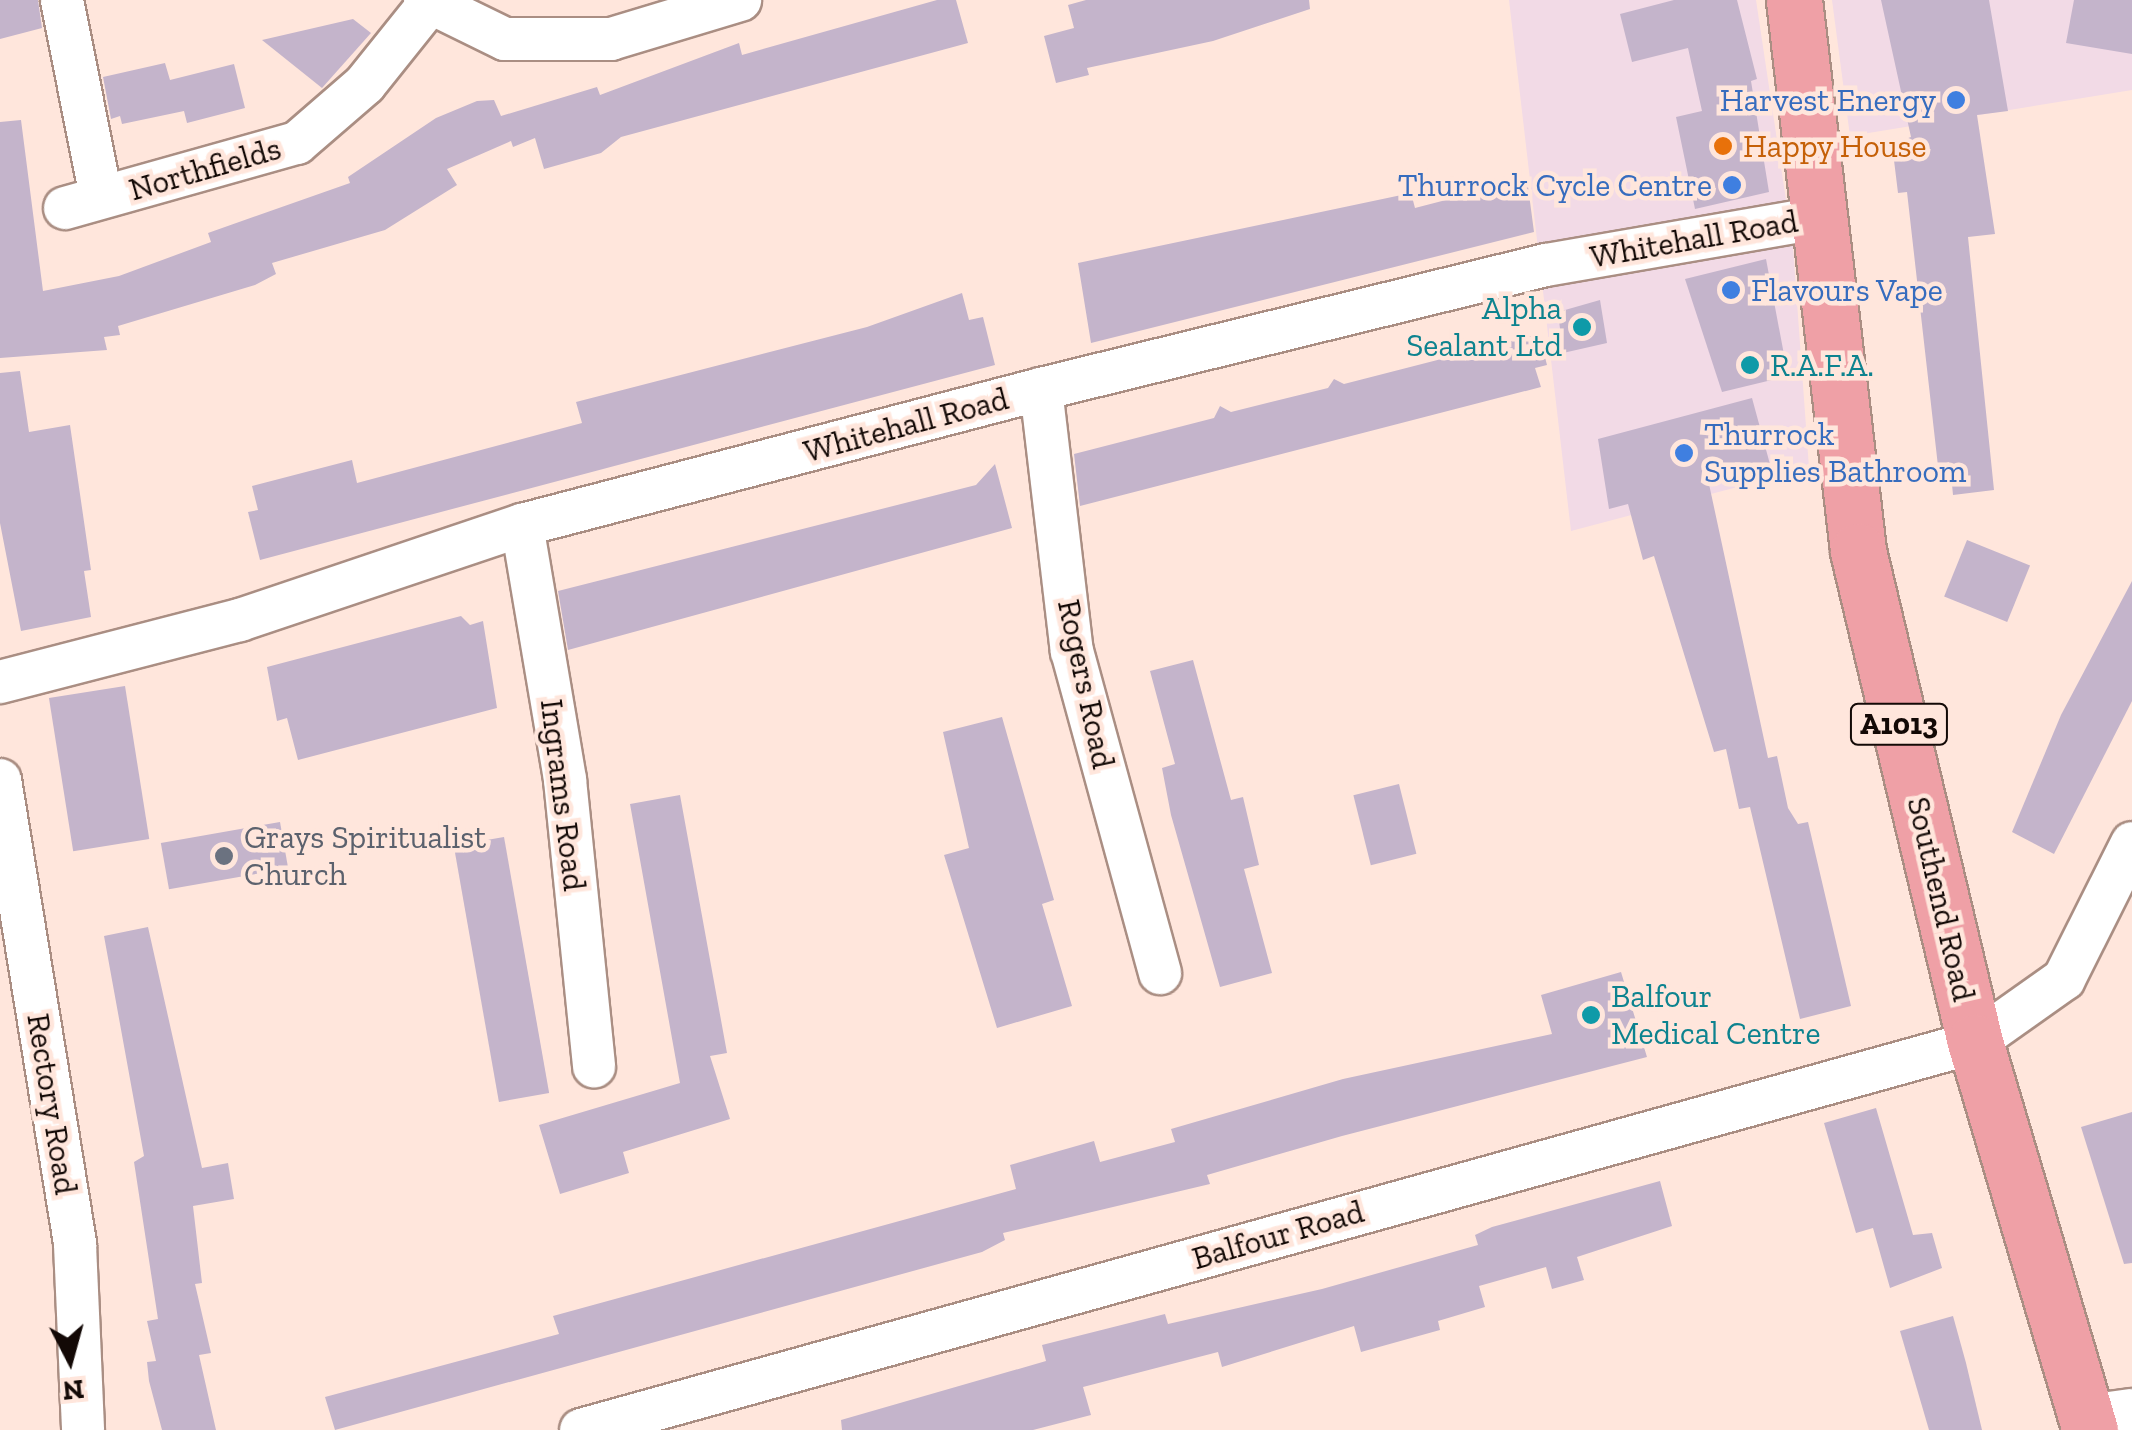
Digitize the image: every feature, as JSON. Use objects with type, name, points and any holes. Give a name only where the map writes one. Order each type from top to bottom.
[{"type":"main road","name":"Southend Road","points":[[1794,0],[1824,216],[1858,551],[1975,1042],[2103,1419]]},
{"type":"street","name":"Northfields","points":[[62,0],[82,203],[297,143],[365,84],[427,2],[505,38],[611,39],[740,0]]},
{"type":"street","name":"Whitehall Road","points":[[0,682],[240,620],[522,525],[1041,389],[1546,265],[1824,216]]},
{"type":"street","name":"Rogers Road","points":[[1041,389],[1072,652],[1160,973]]},
{"type":"street","name":"Ingrams Road","points":[[522,525],[565,780],[594,1067]]},
{"type":"street","name":"Rectory Road","points":[[0,780],[75,1246],[83,1430]]},
{"type":"street","name":"Balfour Road","points":[[580,1430],[1975,1042],[2064,979],[2132,844]]},
{"type":"shaded area","points":[[1509,0],[1756,0],[1793,247],[1809,468],[1571,531]]},
{"type":"shaded area","points":[[1832,0],[2132,0],[2132,90],[1850,136]]},
{"type":"building","points":[[0,0],[38,0],[42,28],[0,39]]},
{"type":"building","points":[[937,0],[956,0],[968,43],[621,137],[601,153],[544,169],[535,138],[513,147],[511,141],[447,169],[457,185],[385,230],[272,263],[276,274],[255,285],[118,326],[120,335],[104,337],[107,350],[0,358],[0,122],[21,120],[43,291],[119,276],[211,242],[208,233],[350,183],[348,177],[436,118],[477,101],[494,100],[501,116],[597,87],[600,95],[739,43],[742,55]]},
{"type":"building","points":[[1086,0],[1309,0],[1310,9],[1213,41],[1087,68],[1089,75],[1056,83],[1044,36],[1074,28],[1068,5]]},
{"type":"building","points":[[1674,0],[1737,0],[1757,79],[1751,81],[1769,192],[1695,209],[1676,117],[1702,111],[1688,48],[1632,62],[1620,14]]},
{"type":"building","points":[[1881,0],[1989,0],[2008,111],[1977,115],[1995,234],[1968,237],[1994,490],[1953,495],[1951,474],[1939,475],[1907,192],[1898,193],[1892,144],[1911,137]]},
{"type":"building","points":[[2074,0],[2132,0],[2132,54],[2066,43]]},
{"type":"building","points":[[353,19],[371,33],[322,88],[262,40]]},
{"type":"building","points":[[165,63],[170,80],[234,64],[245,108],[187,123],[184,111],[122,124],[120,116],[111,119],[103,77]]},
{"type":"building","points":[[1527,179],[1534,232],[1091,343],[1078,263],[1411,193],[1415,208]]},
{"type":"building","points":[[1766,259],[1788,376],[1722,392],[1685,279]]},
{"type":"building","points":[[962,293],[969,320],[983,317],[995,365],[260,560],[248,512],[258,510],[252,486],[352,460],[357,483],[582,423],[576,402],[867,327]]},
{"type":"building","name":"Alpha Sealant Ltd","points":[[1600,300],[1607,343],[1563,353],[1558,312]]},
{"type":"building","points":[[1539,334],[1547,365],[1535,368],[1541,387],[1080,506],[1074,454],[1214,418],[1220,406],[1231,412],[1328,388],[1334,379],[1344,384]]},
{"type":"building","points":[[20,371],[29,432],[70,425],[91,570],[84,571],[91,617],[21,631],[0,523],[0,373]]},
{"type":"building","points":[[1752,398],[1771,468],[1709,484],[1768,758],[1777,756],[1788,808],[1798,824],[1808,822],[1851,1006],[1800,1019],[1750,807],[1739,809],[1726,749],[1714,752],[1654,556],[1643,560],[1628,504],[1609,509],[1598,439]]},
{"type":"building","points":[[995,464],[1012,528],[568,650],[558,591],[976,485]]},
{"type":"building","points":[[1967,540],[2030,565],[2007,622],[1944,597]]},
{"type":"building","points":[[2132,581],[2132,701],[2054,854],[2012,832],[2061,715]]},
{"type":"building","points":[[461,616],[470,625],[483,621],[497,708],[298,760],[287,718],[277,721],[267,667]]},
{"type":"building","points":[[1193,660],[1231,800],[1243,797],[1259,865],[1244,869],[1272,973],[1220,987],[1171,815],[1162,768],[1175,764],[1150,671]]},
{"type":"building","points":[[125,686],[149,839],[73,851],[49,698]]},
{"type":"building","points":[[1002,717],[1054,900],[1042,904],[1072,1006],[997,1028],[944,855],[969,848],[943,732]]},
{"type":"building","points":[[1399,784],[1416,854],[1371,865],[1353,795]]},
{"type":"building","points":[[680,795],[727,1053],[710,1056],[730,1119],[623,1152],[629,1173],[560,1194],[539,1125],[680,1083],[630,804]]},
{"type":"building","name":"Grays Spiritualist Church","points":[[280,822],[288,868],[169,889],[161,843]]},
{"type":"building","points":[[504,837],[549,1093],[499,1102],[454,846]]},
{"type":"building","points":[[148,927],[202,1168],[228,1163],[234,1199],[193,1206],[202,1283],[195,1284],[211,1353],[199,1355],[216,1430],[162,1430],[149,1381],[147,1362],[156,1361],[147,1321],[158,1319],[134,1162],[144,1156],[104,936]]},
{"type":"building","points":[[1621,972],[1647,1057],[1342,1136],[1207,1175],[1210,1184],[1003,1233],[1005,1240],[982,1252],[335,1430],[325,1397],[559,1334],[553,1316],[1016,1189],[1010,1165],[1094,1141],[1100,1162],[1175,1142],[1171,1129],[1343,1079],[1552,1034],[1541,995]]},
{"type":"building","points":[[1876,1108],[1913,1235],[1932,1233],[1942,1268],[1890,1288],[1873,1228],[1856,1233],[1824,1123]]},
{"type":"building","points":[[2132,1112],[2132,1263],[2124,1264],[2081,1127]]},
{"type":"building","points":[[1660,1181],[1672,1226],[1577,1257],[1584,1280],[1552,1289],[1546,1267],[1479,1286],[1485,1307],[1438,1321],[1440,1330],[1361,1352],[1354,1326],[1222,1367],[1218,1352],[1083,1387],[1091,1415],[1033,1430],[842,1430],[841,1420],[1046,1361],[1042,1345],[1165,1314],[1168,1324],[1322,1289],[1478,1245],[1475,1235],[1492,1227]]},
{"type":"building","points":[[1953,1316],[1982,1430],[1929,1430],[1900,1331]]},
{"type":"place","name":"Harvest Energy","points":[[1956,100]]},
{"type":"place","name":"Happy House","points":[[1723,146]]},
{"type":"place","name":"Thurrock Cycle Centre","points":[[1732,185]]},
{"type":"place","name":"Flavours Vape","points":[[1731,290]]},
{"type":"place","name":"Alpha Sealant Ltd","points":[[1582,327]]},
{"type":"place","name":"R.A.F.A.","points":[[1750,365]]},
{"type":"place","name":"Thurrock Supplies Bathroom","points":[[1684,453]]},
{"type":"place","name":"Grays Spiritualist Church","points":[[224,856]]},
{"type":"place","name":"Balfour Medical Centre","points":[[1591,1015]]}]
